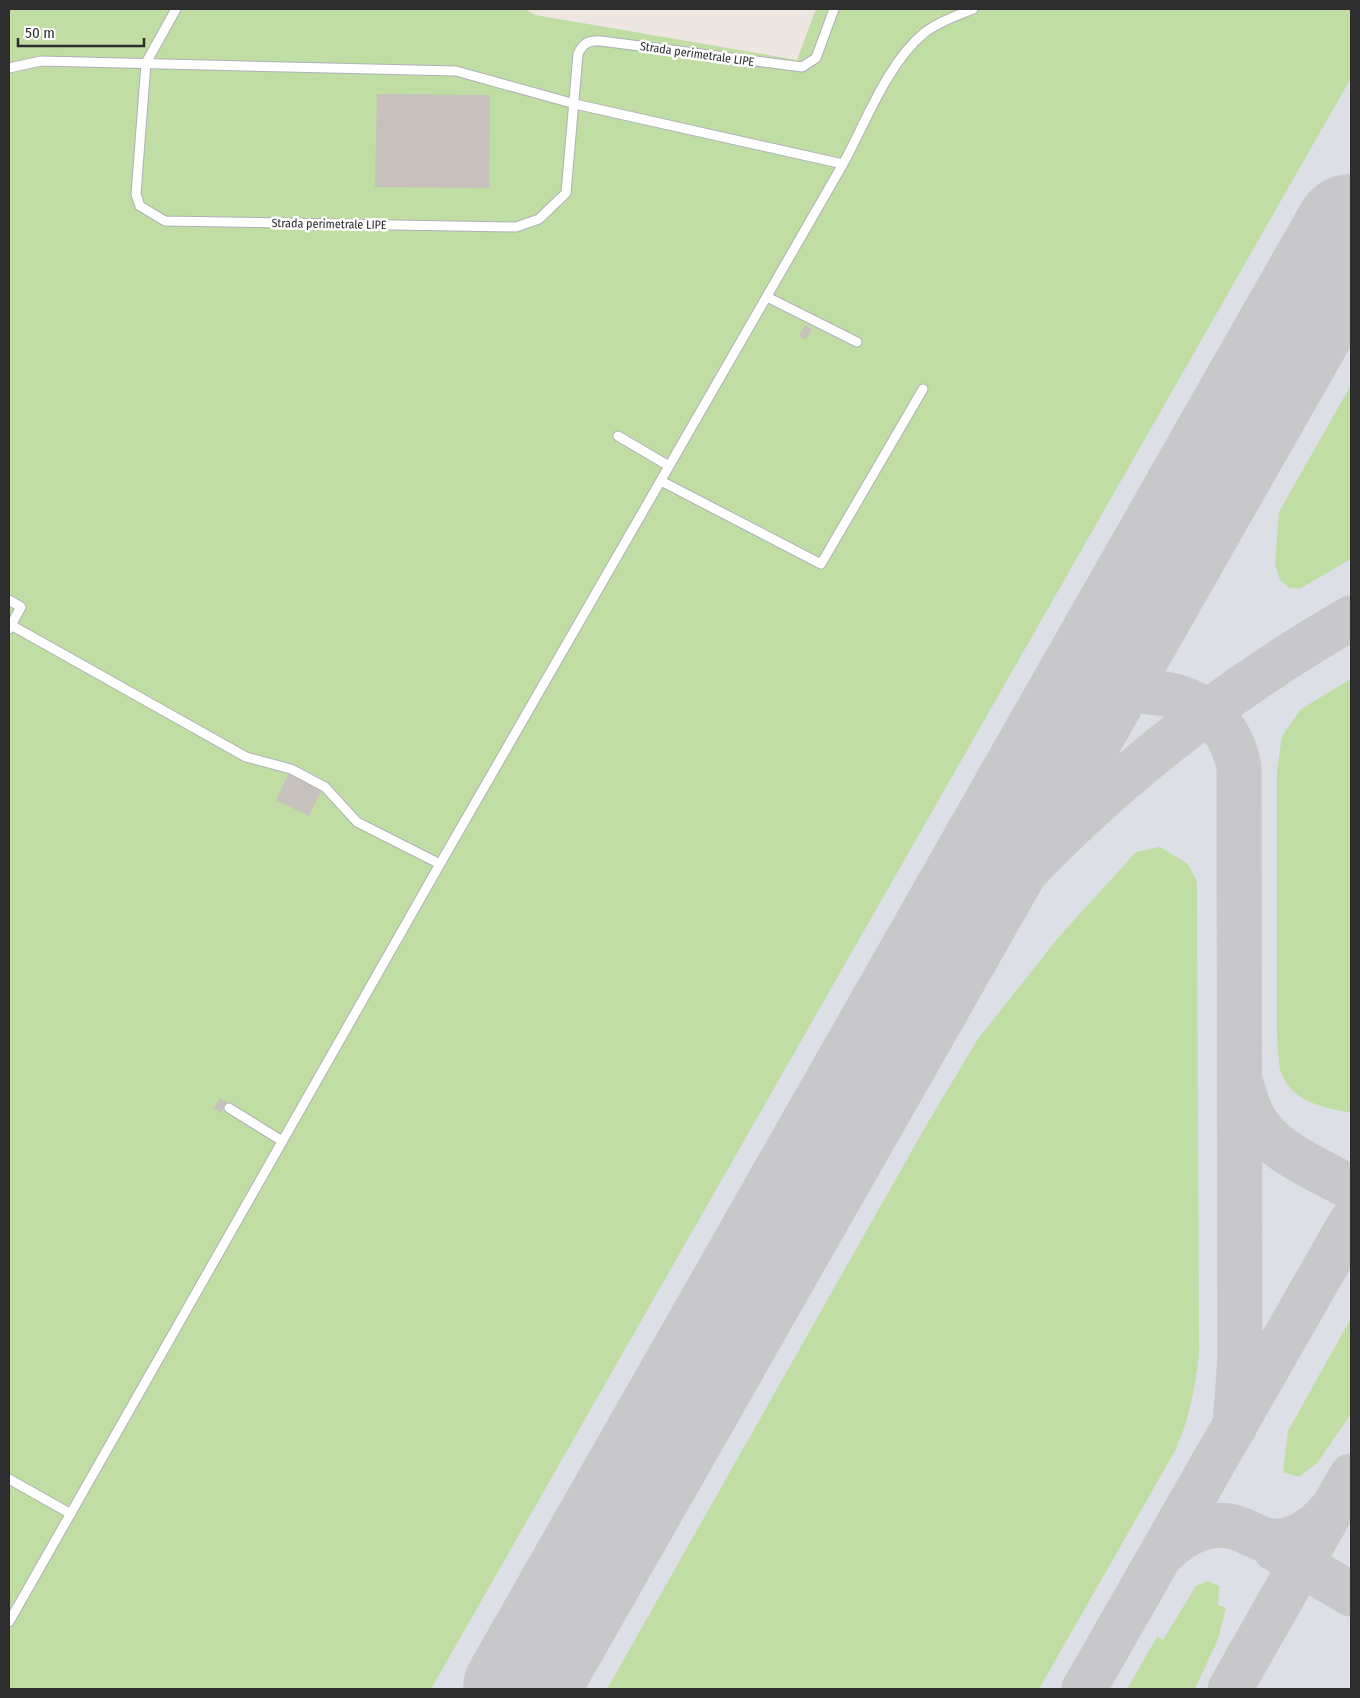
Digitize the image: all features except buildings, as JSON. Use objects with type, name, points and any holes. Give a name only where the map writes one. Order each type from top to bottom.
[{"type":"lane","name":"Strada perimetrale LIPE","points":[[176,9],[146,63],[136,194],[140,206],[165,221],[516,227],[539,219],[566,193],[578,54],[581,48],[592,40],[802,67],[816,58],[834,9]]},
{"type":"lane","points":[[9,1622],[440,864],[843,164],[903,55],[925,32],[972,9]]},
{"type":"lane","points":[[9,68],[41,61],[456,71],[575,104],[843,164]]},
{"type":"lane","points":[[767,297],[857,342]]},
{"type":"lane","points":[[660,481],[821,564],[922,389]]},
{"type":"lane","points":[[618,436],[669,466]]},
{"type":"lane","points":[[9,600],[21,606],[10,627],[246,757],[291,769],[325,787],[357,822],[440,864]]},
{"type":"lane","points":[[229,1108],[282,1141]]},
{"type":"lane","points":[[9,1479],[71,1514]]},
{"type":"shaded area","points":[[9,9],[525,9],[535,15],[797,60],[816,9],[1351,9],[1351,1689],[9,1689]]},
{"type":"green space","points":[[9,9],[525,9],[535,15],[797,60],[816,9],[1351,9],[1351,78],[431,1689],[9,1689]]},
{"type":"green space","points":[[1351,385],[1351,559],[1301,588],[1290,588],[1280,580],[1275,564],[1279,512]]},
{"type":"green space","points":[[1351,679],[1351,1112],[1349,1112],[1307,1101],[1290,1088],[1284,1080],[1280,1069],[1277,1037],[1277,771],[1282,736],[1301,709]]},
{"type":"green space","points":[[1160,847],[1188,864],[1197,882],[1199,1353],[1196,1379],[1188,1415],[1175,1451],[1039,1689],[607,1689],[927,1124],[978,1039],[1057,939],[1136,852]]},
{"type":"green space","points":[[1351,1318],[1351,1414],[1317,1463],[1299,1477],[1283,1472],[1288,1431]]},
{"type":"green space","points":[[1208,1581],[1219,1586],[1218,1605],[1226,1608],[1218,1639],[1195,1689],[1127,1689],[1157,1637],[1163,1640],[1196,1586]]},
{"type":"taxiway","points":[[896,1029],[972,930],[1000,899],[1039,858],[1121,781],[1209,711],[1255,678],[1351,618]]},
{"type":"taxiway","points":[[1064,734],[1085,716],[1115,697],[1132,692],[1154,692],[1188,700],[1212,715],[1229,738],[1239,767],[1240,1358],[1235,1426]]},
{"type":"taxiway","points":[[1242,1086],[1254,1120],[1270,1139],[1291,1155],[1351,1188]]},
{"type":"taxiway","points":[[1084,1689],[1351,1222]]},
{"type":"taxiway","points":[[1230,1689],[1351,1476]]},
{"type":"taxiway","points":[[1161,1555],[1185,1536],[1194,1531],[1213,1526],[1224,1525],[1234,1527],[1266,1540],[1284,1541],[1310,1530],[1330,1511]]},
{"type":"taxiway","points":[[1275,1549],[1351,1594]]},
{"type":"runway","points":[[520,1689],[1351,231]]}]
